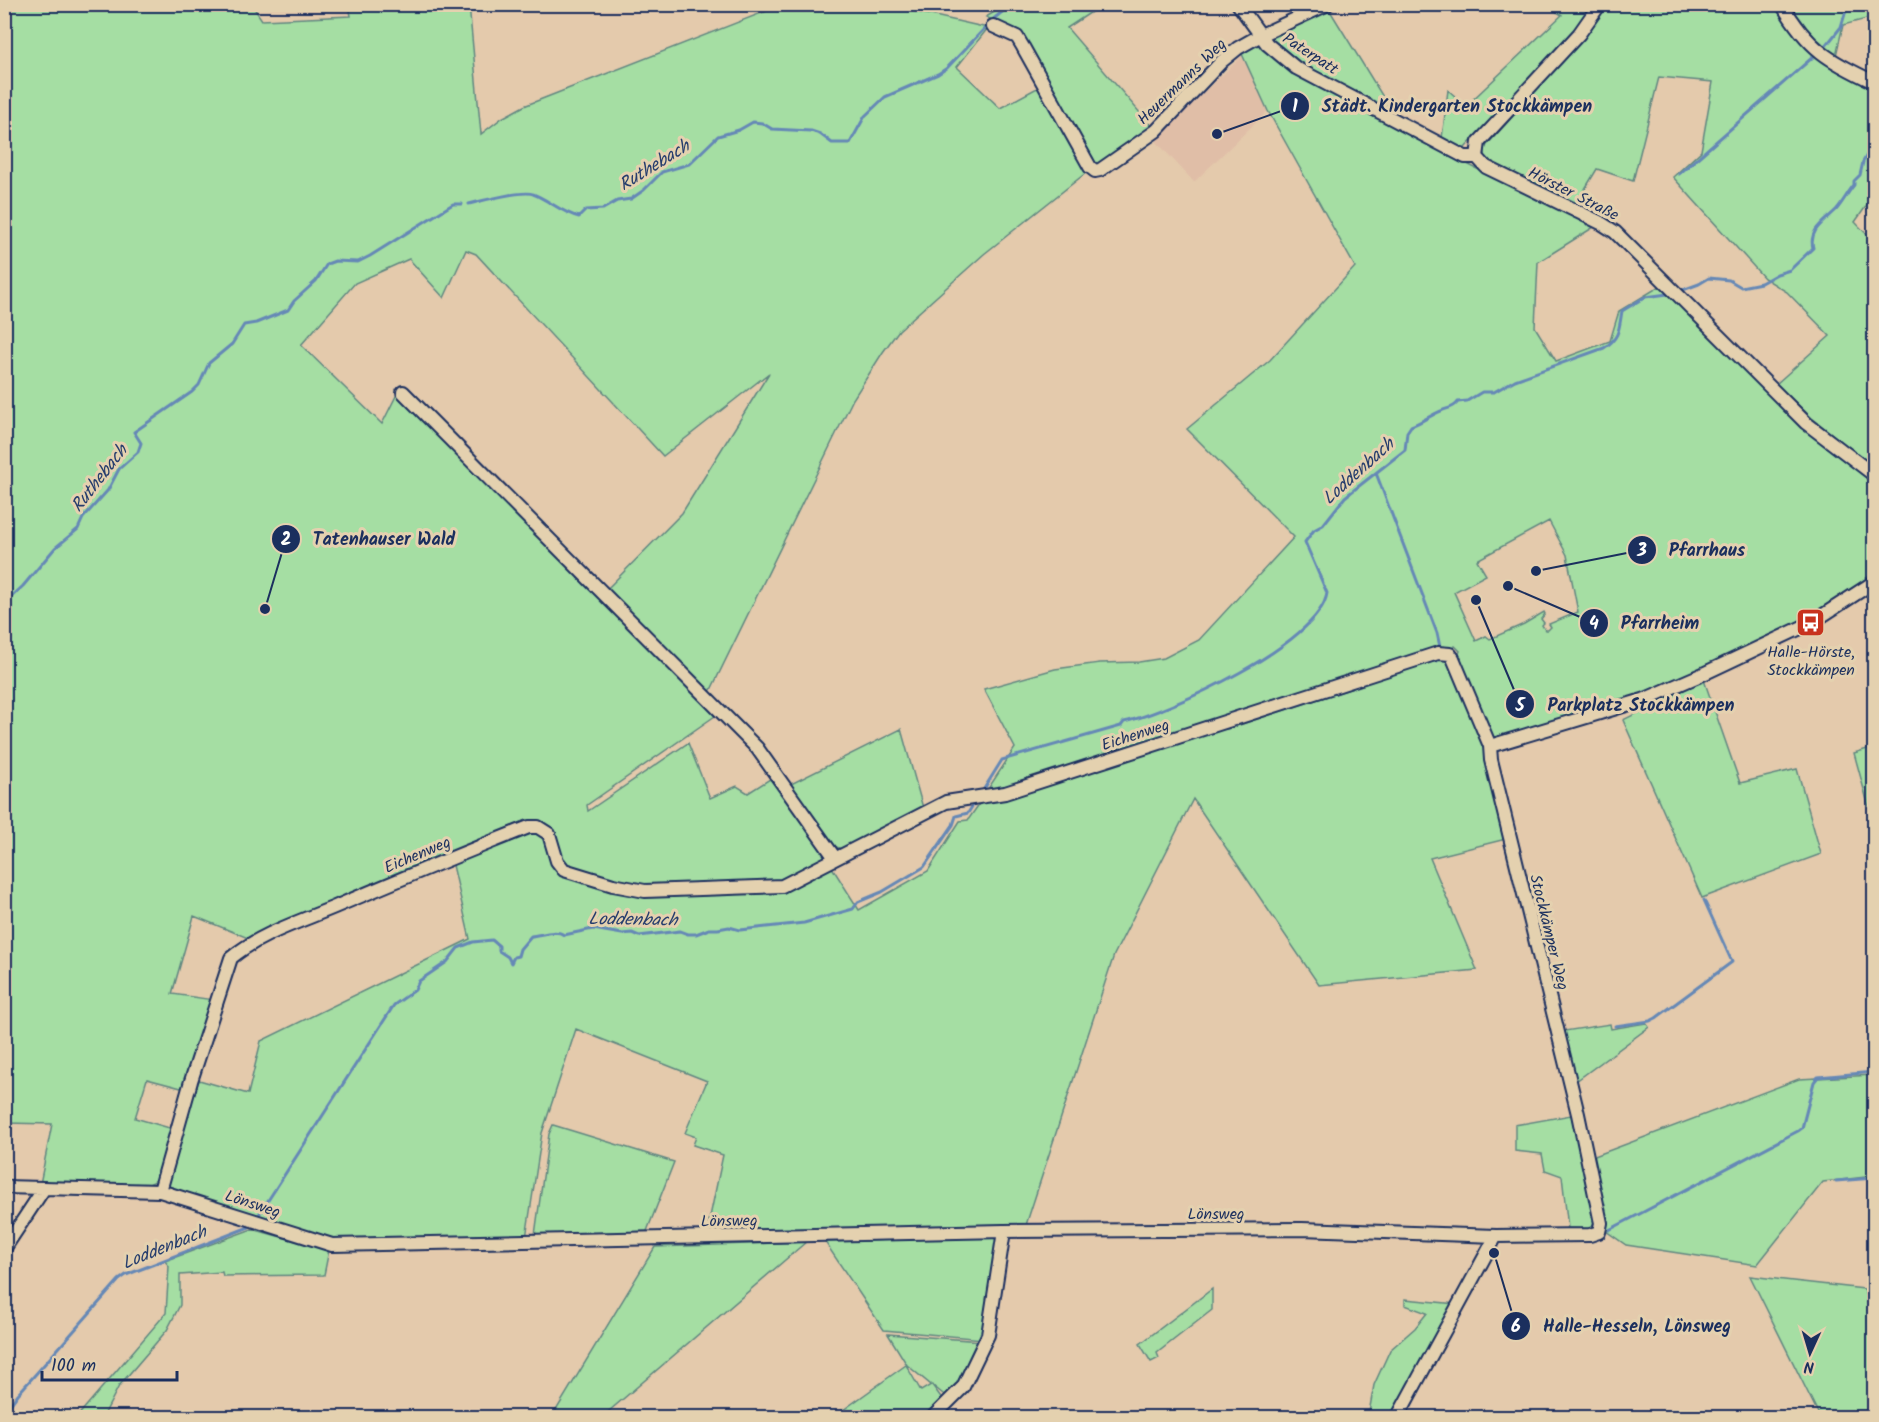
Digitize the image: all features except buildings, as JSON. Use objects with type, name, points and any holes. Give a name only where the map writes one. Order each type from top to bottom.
[{"type":"street","name":"Paterpatt","points":[[1238,4],[1276,52],[1296,68],[1465,157],[1477,157]]},
{"type":"street","name":"Heuermanns Weg","points":[[993,26],[1017,37],[1090,167],[1095,171],[1100,170],[1156,131],[1222,61],[1238,48],[1328,4]]},
{"type":"street","points":[[1477,157],[1479,142],[1578,34],[1600,4]]},
{"type":"street","points":[[1782,4],[1799,31],[1815,49],[1837,65],[1875,82]]},
{"type":"street","name":"Hörster Straße","points":[[1477,157],[1486,167],[1615,232],[1806,423],[1875,475]]},
{"type":"street","points":[[403,392],[757,748],[836,858]]},
{"type":"street","points":[[1490,746],[1643,700],[1683,683],[1810,623],[1875,582]]},
{"type":"street","name":"Eichenweg","points":[[160,1191],[191,1081],[231,958],[252,944],[374,890],[529,827],[538,827],[549,834],[557,861],[564,870],[614,885],[645,891],[782,886],[946,802],[1005,793],[1438,652],[1450,654],[1490,746]]},
{"type":"street","name":"Stockkämper Weg","points":[[1490,746],[1491,759],[1575,1102],[1601,1222],[1599,1233],[1590,1235],[1496,1236]]},
{"type":"street","name":"Lönsweg","points":[[4,1187],[43,1190],[160,1191],[332,1245],[1005,1231],[1302,1229],[1496,1236]]},
{"type":"street","points":[[4,1249],[43,1190]]},
{"type":"street","points":[[932,1418],[963,1387],[988,1335],[1005,1231]]},
{"type":"street","points":[[1397,1418],[1496,1236]]},
{"type":"shaded area","points":[[1254,45],[1280,99],[1194,182],[1154,139]]},
{"type":"green space","points":[[5,5],[252,5],[262,20],[351,16],[349,5],[469,5],[481,134],[502,118],[524,106],[782,5],[886,5],[988,28],[957,67],[1000,108],[1039,87],[1087,172],[984,254],[899,330],[883,352],[853,399],[708,696],[605,591],[682,513],[769,373],[663,456],[476,254],[466,250],[444,298],[409,259],[355,283],[301,345],[382,424],[397,394],[715,716],[587,805],[588,811],[688,743],[710,798],[737,786],[748,793],[773,777],[859,910],[928,871],[960,821],[968,820],[982,800],[1225,724],[1227,729],[1353,688],[1352,684],[1435,658],[1446,661],[1451,666],[1483,746],[1506,839],[1430,858],[1477,970],[1319,985],[1193,799],[1114,955],[1026,1225],[707,1231],[723,1155],[693,1145],[696,1137],[685,1133],[707,1081],[576,1029],[542,1133],[526,1238],[332,1238],[173,1192],[166,1184],[199,1080],[248,1094],[261,1041],[470,939],[450,852],[248,938],[194,916],[172,994],[214,1000],[185,1089],[147,1079],[135,1118],[173,1129],[159,1179],[145,1186],[40,1184],[52,1124],[5,1123]]},
{"type":"green space","points":[[1006,5],[1102,5],[1067,28],[1154,129],[1100,166],[1091,163],[1030,47],[1021,35],[986,17]]},
{"type":"green space","points":[[1545,5],[1594,5],[1574,30],[1464,149],[1465,163],[1594,227],[1538,262],[1535,327],[1556,361],[1610,341],[1619,311],[1662,285],[1807,429],[1874,481],[1874,576],[1825,610],[1645,695],[1500,738],[1493,737],[1487,731],[1458,656],[1460,651],[1455,646],[1005,789],[986,792],[1015,748],[984,689],[1055,669],[1164,658],[1199,640],[1294,537],[1187,429],[1270,360],[1355,267],[1268,111],[1242,54],[1257,43],[1261,44],[1269,37],[1329,9],[1394,115],[1442,138],[1448,90],[1466,106],[1562,15]],"holes":[[[1549,521],[1567,555],[1578,612],[1549,624],[1551,627],[1548,630],[1545,630],[1542,625],[1544,623],[1541,619],[1544,612],[1490,639],[1486,636],[1476,641],[1454,592],[1486,575],[1477,560]]]},
{"type":"green space","points":[[1608,5],[1778,5],[1789,23],[1823,61],[1832,68],[1874,86],[1874,195],[1855,222],[1874,242],[1874,467],[1812,418],[1776,384],[1830,336],[1787,292],[1764,278],[1673,177],[1701,151],[1713,82],[1659,77],[1633,181],[1597,169],[1576,204],[1486,159],[1484,150],[1487,145],[1583,38]]},
{"type":"green space","points":[[1786,5],[1874,5],[1874,17],[1843,25],[1835,60],[1817,46]]},
{"type":"green space","points":[[1704,680],[1740,783],[1797,769],[1821,854],[1702,898],[1623,720]]},
{"type":"green space","points":[[901,729],[923,808],[844,850],[834,846],[789,785]]},
{"type":"green space","points":[[1874,747],[1874,826],[1854,753]]},
{"type":"green space","points":[[1646,1023],[1649,1027],[1576,1081],[1564,1031],[1610,1024],[1611,1029]]},
{"type":"green space","points":[[1874,1075],[1874,1176],[1823,1182],[1757,1265],[1626,1245],[1606,1231],[1592,1157],[1799,1079]]},
{"type":"green space","points":[[1571,1115],[1597,1220],[1591,1229],[1568,1228],[1562,1176],[1545,1170],[1542,1154],[1515,1151],[1515,1125]]},
{"type":"green space","points":[[553,1125],[674,1162],[647,1231],[539,1238],[535,1235],[549,1134]]},
{"type":"green space","points":[[252,1229],[329,1250],[324,1275],[223,1276],[222,1272],[180,1275],[180,1305],[167,1330],[119,1386],[103,1417],[76,1418],[166,1313],[169,1266],[165,1261]]},
{"type":"green space","points":[[1001,1237],[983,1339],[884,1330],[825,1242]]},
{"type":"green space","points":[[806,1242],[602,1417],[552,1417],[655,1247]]},
{"type":"green space","points":[[1750,1276],[1864,1289],[1874,1311],[1874,1417],[1820,1417]]},
{"type":"green space","points":[[1212,1289],[1212,1310],[1157,1353],[1159,1358],[1151,1362],[1140,1344]]},
{"type":"green space","points":[[1405,1299],[1456,1304],[1394,1417],[1368,1418],[1374,1385],[1390,1350],[1415,1328],[1427,1313],[1405,1305]]},
{"type":"green space","points":[[888,1334],[981,1341],[961,1385],[948,1398],[932,1385],[943,1400],[926,1417],[832,1418],[906,1365],[921,1391],[931,1385],[907,1365]]},
{"type":"waterway","name":"Ruthebach","points":[[991,21],[1012,4]]},
{"type":"waterway","points":[[1825,47],[1841,27],[1848,4]]},
{"type":"waterway","name":"Ruthebach","points":[[469,204],[502,196],[528,193],[579,217],[586,210],[603,209],[617,201],[631,199],[662,172],[689,164],[718,136],[739,130],[753,122],[762,123],[772,129],[811,131],[820,134],[832,143],[850,143],[865,116],[885,97],[947,68],[985,28]]},
{"type":"waterway","points":[[1679,174],[1813,57]]},
{"type":"waterway","name":"Loddenbach","points":[[1680,291],[1709,278],[1729,280],[1741,287],[1761,283],[1790,270],[1813,248],[1813,235],[1837,209],[1854,185],[1874,142]]},
{"type":"waterway","name":"Ruthebach","points":[[4,604],[23,586],[55,548],[78,529],[83,518],[108,490],[119,469],[138,452],[141,443],[134,432],[192,392],[199,385],[209,363],[232,344],[244,325],[256,323],[288,310],[294,301],[316,281],[327,264],[335,261],[358,262],[453,204],[462,204]]},
{"type":"waterway","name":"Loddenbach","points":[[982,792],[1002,760],[1121,726],[1124,722],[1174,705],[1272,653],[1299,633],[1318,612],[1327,593],[1305,542],[1314,530],[1323,525],[1345,497],[1405,450],[1407,432],[1411,426],[1482,392],[1494,392],[1515,380],[1604,348],[1616,336],[1622,311],[1645,297],[1668,294]]},
{"type":"waterway","points":[[1821,442],[1846,461]]},
{"type":"waterway","points":[[1376,473],[1437,633],[1440,647]]},
{"type":"waterway","points":[[1431,661],[1437,661]]},
{"type":"waterway","name":"Loddenbach","points":[[258,1216],[394,1005],[415,990],[419,981],[447,962],[458,948],[473,942],[492,940],[511,963],[531,936],[548,933],[557,932],[564,935],[593,929],[622,934],[632,933],[639,936],[680,931],[696,934],[709,929],[729,927],[740,930],[804,923],[853,909],[858,902],[882,892],[924,867],[953,825],[956,816],[968,813],[975,802]]},
{"type":"waterway","points":[[1615,1026],[1656,1018],[1732,962],[1704,900]]},
{"type":"waterway","points":[[1609,1230],[1798,1131],[1802,1128],[1814,1082],[1818,1077],[1874,1072]]},
{"type":"waterway","points":[[1836,1181],[1874,1178]]},
{"type":"waterway","name":"Loddenbach","points":[[4,1413],[18,1394],[119,1280],[126,1275],[249,1227]]},
{"type":"place","name":"Städt. Kindergarten Stockkämpen","points":[[1217,134]]},
{"type":"place","name":"Pfarrhaus","points":[[1536,571]]},
{"type":"place","name":"Pfarrheim","points":[[1508,586]]},
{"type":"place","name":"Parkplatz Stockkämpen","points":[[1476,600]]},
{"type":"place","name":"Tatenhauser Wald","points":[[265,609]]},
{"type":"place","name":"Halle-Hörste, Stockkämpen","points":[[1811,623]]},
{"type":"place","name":"Halle-Hesseln, Lönsweg","points":[[1494,1253]]}]
